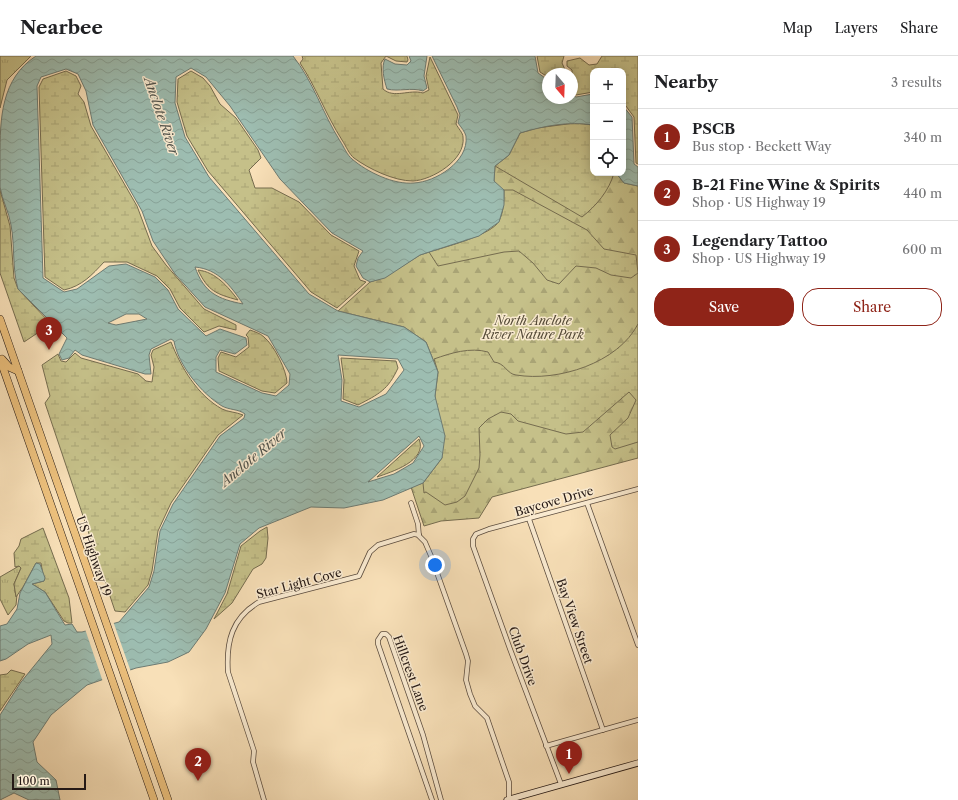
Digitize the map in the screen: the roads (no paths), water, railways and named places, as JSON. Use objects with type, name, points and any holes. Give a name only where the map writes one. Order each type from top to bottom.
[{"type":"highway","name":"US Highway 19","points":[[0,319],[168,800]]},
{"type":"highway","name":"US Highway 19","points":[[0,358],[154,800]]},
{"type":"highway","points":[[0,358],[9,367],[18,371]]},
{"type":"street","name":"Baycove Drive","points":[[476,534],[638,488]]},
{"type":"street","points":[[411,503],[418,524],[419,535],[425,542],[432,556],[466,654],[468,661],[466,680],[470,694],[475,706],[488,718],[509,782],[508,800],[523,798],[562,784],[638,763]]},
{"type":"street","points":[[587,503],[638,645]]},
{"type":"street","name":"Bay View Street","points":[[529,519],[603,730]]},
{"type":"street","name":"Star Light Cove","points":[[264,800],[253,762],[254,752],[228,672],[227,659],[230,633],[234,626],[251,607],[259,602],[359,576],[370,552],[378,545],[414,534],[419,535]]},
{"type":"street","name":"Club Drive","points":[[476,534],[473,539],[473,546],[546,746],[562,784]]},
{"type":"street","name":"Hillcrest Lane","points":[[432,800],[378,644],[378,640],[382,634],[386,634],[389,637],[423,735],[441,800]]},
{"type":"street","points":[[546,746],[638,720]]},
{"type":"water","name":"Anclote River","points":[[36,56],[293,56],[306,76],[334,131],[350,157],[365,169],[381,177],[406,183],[422,182],[440,175],[456,162],[462,154],[465,145],[466,136],[458,123],[460,115],[432,56],[535,56],[538,73],[542,76],[542,104],[578,104],[578,97],[590,95],[590,125],[556,125],[520,133],[509,155],[495,166],[494,181],[504,190],[504,205],[499,222],[479,236],[420,255],[385,278],[370,282],[363,278],[356,266],[358,258],[363,251],[332,233],[280,179],[230,106],[206,77],[191,68],[176,77],[175,103],[185,137],[209,177],[309,294],[338,311],[404,327],[426,342],[438,372],[435,396],[445,436],[442,458],[423,483],[383,500],[344,508],[311,507],[259,528],[240,544],[225,593],[206,629],[189,652],[168,662],[136,668],[87,685],[51,715],[33,742],[37,762],[56,780],[60,800],[29,800],[14,793],[0,800],[0,715],[21,682],[52,644],[51,635],[28,644],[6,659],[0,661],[0,626],[7,624],[17,609],[20,593],[36,563],[40,564],[45,578],[44,581],[32,584],[45,592],[65,625],[72,624],[77,632],[82,632],[119,622],[149,587],[154,571],[160,531],[173,504],[220,436],[244,418],[245,414],[222,406],[214,401],[199,386],[180,360],[174,341],[171,339],[151,349],[149,355],[151,374],[145,374],[82,355],[75,350],[69,358],[62,360],[59,354],[67,338],[18,289],[15,273],[11,225],[0,187],[0,142],[2,114],[9,88],[24,65]],"holes":[[[66,69],[78,74],[86,91],[93,125],[142,211],[153,241],[175,274],[205,307],[268,336],[290,374],[289,385],[276,396],[262,393],[216,372],[216,357],[220,350],[235,354],[247,345],[246,338],[220,329],[206,336],[178,309],[168,290],[155,277],[126,264],[109,266],[77,289],[64,292],[43,278],[37,86],[41,77]],[[195,267],[203,268],[217,275],[229,285],[243,304],[226,300],[213,293],[203,283]],[[126,314],[139,314],[147,319],[116,325],[108,323]],[[338,355],[398,359],[404,370],[386,394],[359,407],[341,401],[342,380]],[[419,436],[424,446],[413,463],[394,474],[368,482]]]},
{"type":"water","points":[[409,56],[427,56],[424,76],[427,88],[423,91],[414,89],[387,89],[383,70],[385,59],[395,64],[407,65],[411,61]]},
{"type":"water","points":[[626,110],[632,117],[634,164],[638,167],[638,186],[624,183],[618,176],[626,176]]},
{"type":"place","name":"Legendary Tattoo","points":[[49,350]]},
{"type":"place","name":"PSCB","points":[[569,774]]},
{"type":"place","name":"B-21 Fine Wine & Spirits","points":[[198,781]]},
{"type":"park label","name":"North Anclote River Nature Park","points":[[533,327]]}]
